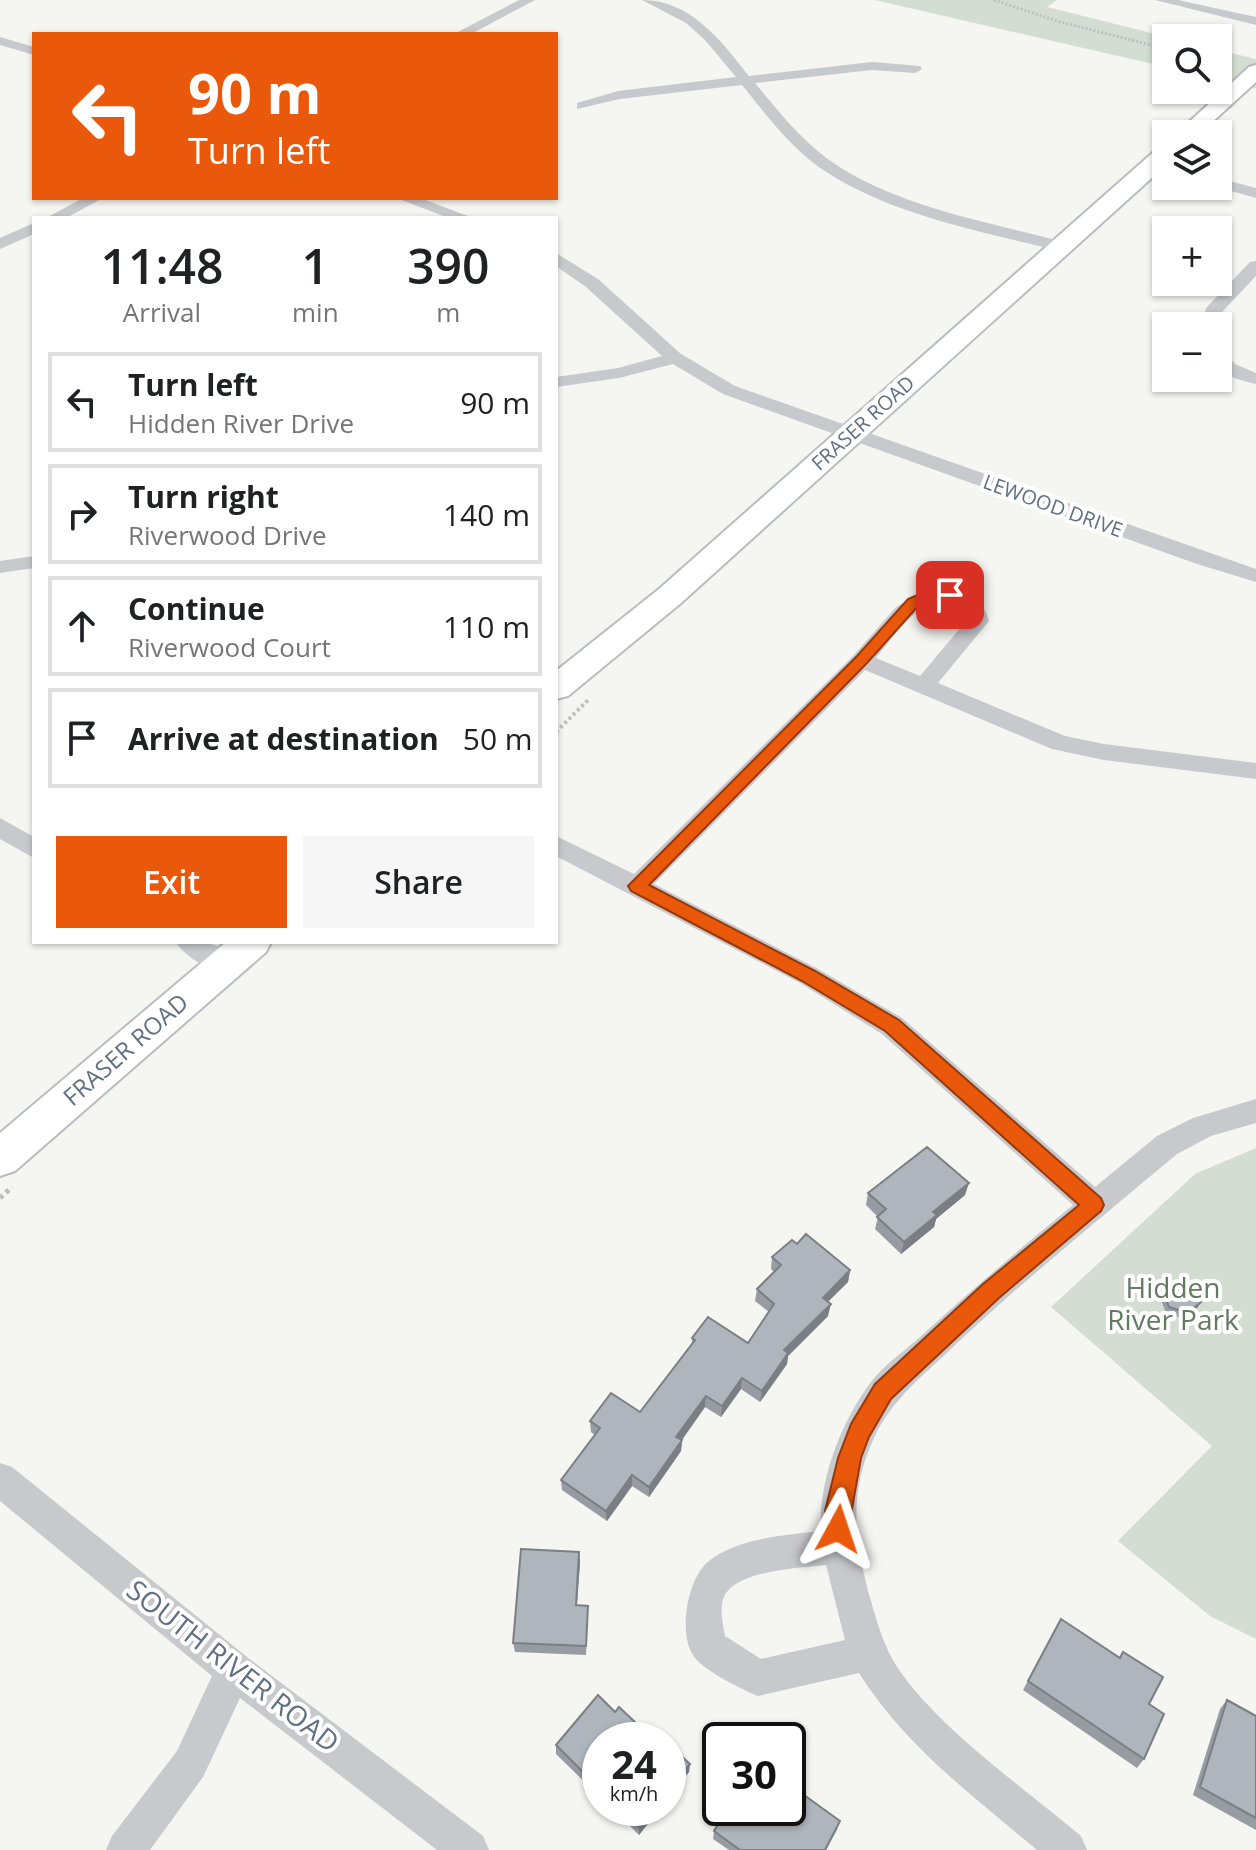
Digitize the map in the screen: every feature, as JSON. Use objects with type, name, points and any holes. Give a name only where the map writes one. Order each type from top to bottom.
[{"type":"street","points":[[465,32],[529,0]]},
{"type":"street","points":[[648,0],[691,20],[710,37],[810,153],[834,171],[901,200],[1060,246]]},
{"type":"street","points":[[1161,0],[1256,21]]},
{"type":"street","points":[[0,41],[32,50]]},
{"type":"street","points":[[582,106],[618,95],[872,66],[915,69]]},
{"type":"street","points":[[1202,120],[1256,71]]},
{"type":"street","name":"FRASER ROAD","points":[[558,686],[670,596],[1060,246],[1152,170]]},
{"type":"street","points":[[1232,187],[1256,193]]},
{"type":"street","points":[[58,216],[91,200]]},
{"type":"street","points":[[410,200],[459,216]]},
{"type":"street","points":[[0,244],[29,234]]},
{"type":"street","name":"LEWOOD DRIVE","points":[[558,259],[592,283],[675,358],[729,390],[1256,576]]},
{"type":"street","points":[[1213,312],[1256,266]]},
{"type":"street","points":[[558,382],[619,373],[675,358]]},
{"type":"street","points":[[1232,369],[1256,379]]},
{"type":"street","points":[[0,567],[32,562]]},
{"type":"street","points":[[637,886],[862,660],[913,602],[931,593],[967,601],[976,610],[978,621],[924,685]]},
{"type":"street","points":[[862,660],[1060,743],[1104,752],[1256,771]]},
{"type":"street","points":[[0,827],[32,848]]},
{"type":"street","points":[[558,846],[809,976],[892,1026],[1094,1205]]},
{"type":"street","points":[[198,944],[239,953]]},
{"type":"street","name":"FRASER ROAD","points":[[0,1158],[239,953]]},
{"type":"street","points":[[1067,1850],[946,1748],[890,1689],[867,1653],[839,1546],[837,1511],[846,1471],[859,1432],[883,1392],[991,1291],[1167,1145],[1203,1126],[1256,1111]]},
{"type":"street","name":"SOUTH RIVER ROAD","points":[[0,1479],[234,1670],[469,1850]]},
{"type":"street","points":[[839,1546],[741,1561],[711,1583],[705,1608],[708,1646],[758,1678],[867,1653]]},
{"type":"street","points":[[126,1850],[190,1764],[234,1670]]},
{"type":"path","points":[[994,0],[1057,21],[1152,45]]},
{"type":"green space","points":[[875,0],[1057,0],[1047,7],[1152,33],[1152,64]]},
{"type":"green space","points":[[1232,53],[1256,59],[1256,88],[1232,82]]},
{"type":"green space","name":"Hidden River Park","points":[[1256,1148],[1256,1639],[1210,1616],[1118,1541],[1212,1446],[1051,1307],[1195,1174]]},
{"type":"building","points":[[927,1147],[969,1183],[933,1212],[937,1215],[904,1242],[877,1217],[886,1209],[868,1193]]},
{"type":"building","points":[[806,1234],[850,1270],[823,1298],[831,1304],[784,1350],[788,1353],[762,1391],[742,1378],[722,1406],[706,1396],[676,1437],[682,1440],[649,1487],[632,1475],[606,1511],[561,1480],[600,1428],[590,1421],[611,1393],[640,1412],[695,1340],[692,1338],[708,1317],[748,1343],[774,1304],[757,1289],[781,1265],[772,1257],[792,1240],[797,1244]]},
{"type":"building","points":[[1175,1281],[1193,1286],[1201,1302],[1188,1313],[1169,1307],[1163,1291]]},
{"type":"building","points":[[521,1549],[579,1552],[576,1605],[588,1606],[586,1646],[513,1643]]},
{"type":"building","points":[[1061,1619],[1120,1658],[1123,1652],[1163,1677],[1149,1704],[1164,1714],[1144,1759],[1028,1681]]},
{"type":"building","points":[[598,1695],[615,1712],[619,1707],[635,1722],[582,1722],[582,1771],[556,1745]]},
{"type":"building","points":[[1227,1700],[1256,1716],[1256,1818],[1200,1787]]},
{"type":"building","points":[[806,1796],[840,1821],[825,1850],[740,1850],[714,1831],[717,1826],[806,1826]]},
{"type":"route","points":[[838,1529],[837,1511],[850,1458],[870,1409],[883,1392],[991,1291],[1094,1205],[892,1026],[809,976],[637,886],[862,660],[913,602],[931,593],[950,595]]}]
